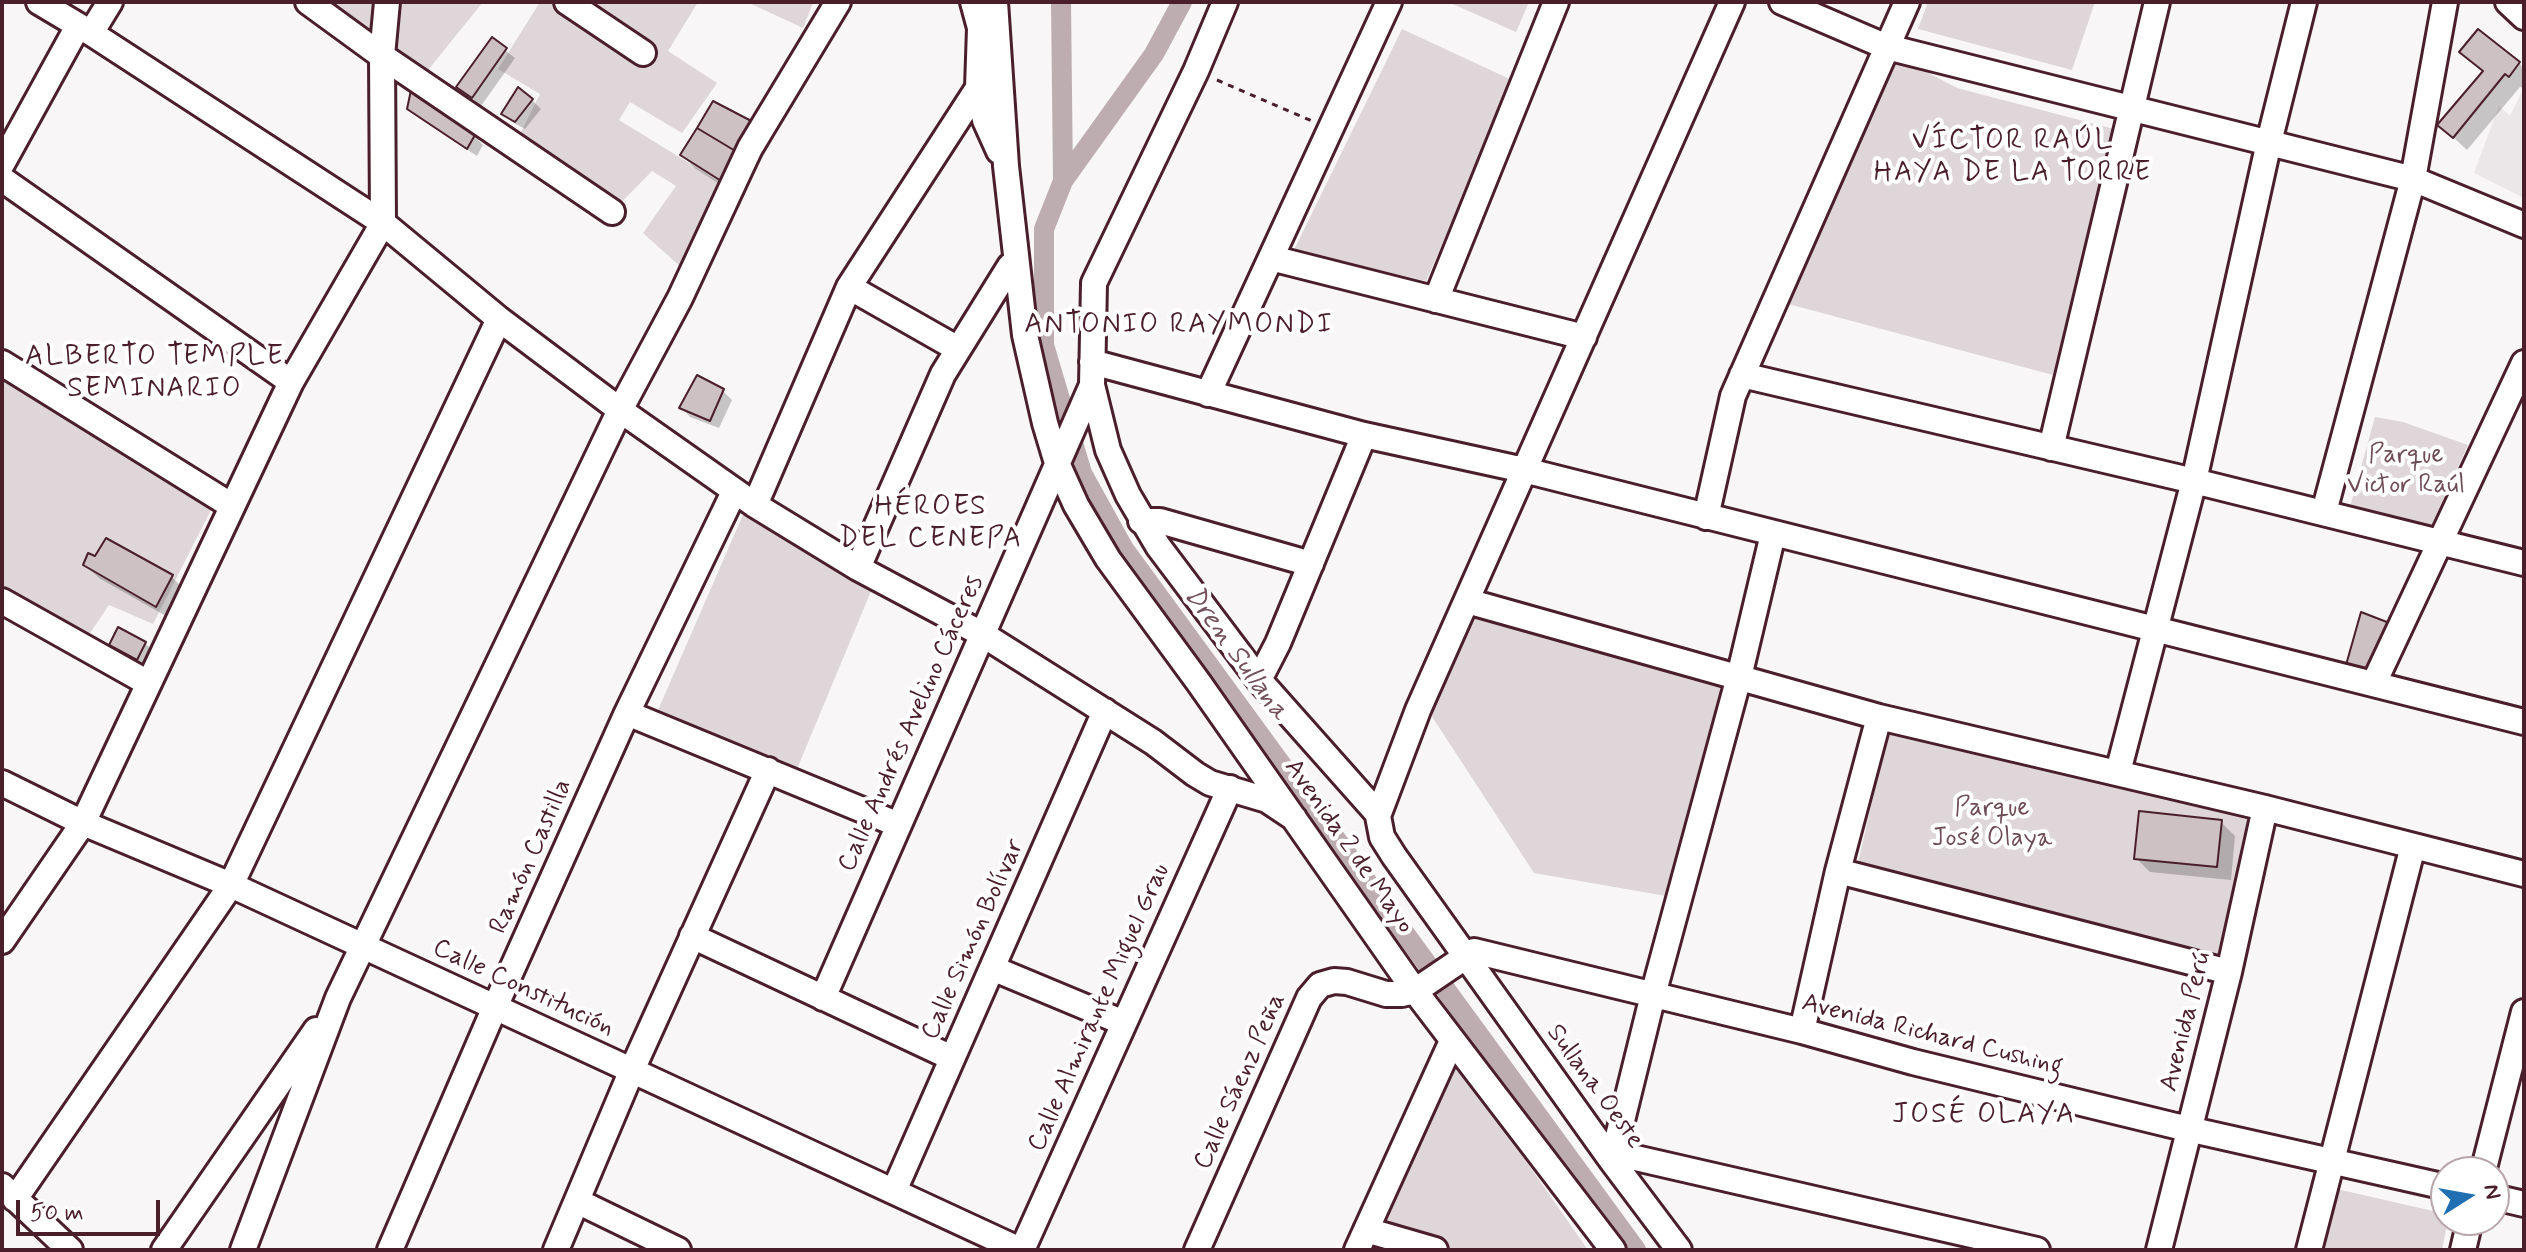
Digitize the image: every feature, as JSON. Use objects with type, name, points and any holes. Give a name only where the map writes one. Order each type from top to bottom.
[{"type":"street","points":[[39,2],[383,223],[499,319],[734,492],[858,568],[982,634],[1105,711],[1210,783],[1267,800],[1294,818]]},
{"type":"street","points":[[2,164],[85,30],[110,2]]},
{"type":"street","points":[[308,2],[612,212]]},
{"type":"street","points":[[2,941],[83,823],[291,382],[383,223],[382,56],[387,2]]},
{"type":"street","points":[[567,2],[643,53]]},
{"type":"street","points":[[243,1250],[338,998],[620,410],[673,312],[750,148],[838,2]]},
{"type":"street","points":[[973,2],[980,28],[978,88],[985,120],[1006,166]]},
{"type":"street","name":"Avenida 2 de Mayo","points":[[995,2],[1006,166],[1025,335],[1045,423],[1084,519],[1108,559],[1418,989],[1452,1041],[1612,1250]]},
{"type":"street","points":[[1225,2],[1196,71],[1094,283],[1090,383],[1108,450],[1141,521],[1259,680],[1378,814],[1418,710],[1732,2]]},
{"type":"street","points":[[1208,394],[1389,2]]},
{"type":"street","points":[[1436,300],[1556,2]]},
{"type":"street","points":[[1782,2],[1887,47],[2413,179],[2524,225]]},
{"type":"street","points":[[1706,517],[1733,396],[1907,2]]},
{"type":"street","points":[[2051,448],[2157,2]]},
{"type":"street","points":[[2118,772],[2194,481],[2269,142],[2304,2]]},
{"type":"street","points":[[2324,512],[2413,179],[2445,2]]},
{"type":"street","points":[[2508,2],[2524,17]]},
{"type":"street","points":[[755,505],[849,287],[978,88]]},
{"type":"street","points":[[2,179],[291,382]]},
{"type":"street","points":[[1271,258],[1584,337]]},
{"type":"street","points":[[858,568],[943,374],[1010,266],[1017,264]]},
{"type":"street","points":[[849,287],[958,349]]},
{"type":"street","points":[[70,1250],[8,1193],[231,885],[499,319]]},
{"type":"street","points":[[2,363],[232,506]]},
{"type":"street","points":[[2374,683],[2524,363]]},
{"type":"street","points":[[1742,375],[2523,561]]},
{"type":"street","points":[[1090,383],[1208,394],[1364,435],[1524,470],[2524,722]]},
{"type":"street","name":"Calle Andrés Avelino Cáceres","points":[[823,998],[1090,383]]},
{"type":"street","points":[[1259,680],[1278,643],[1364,435]]},
{"type":"street","name":"Ramón Castilla","points":[[390,1250],[627,713],[734,492]]},
{"type":"street","points":[[1141,521],[1160,521],[1311,564]]},
{"type":"street","points":[[1773,534],[1739,677],[1653,995],[1613,1157],[2037,1250]]},
{"type":"street","points":[[2,601],[148,683]]},
{"type":"street","points":[[1467,601],[1879,717],[2118,772],[2524,874]]},
{"type":"street","name":"Calle Simón Bolívar","points":[[894,1191],[1105,711]]},
{"type":"street","points":[[627,713],[899,825]]},
{"type":"street","points":[[1802,1031],[1838,871],[1879,717]]},
{"type":"street","points":[[556,1250],[632,1070],[768,770]]},
{"type":"street","name":"Calle Constitución","points":[[2,783],[83,823],[231,885],[1021,1250]]},
{"type":"street","name":"Calle Almirante Miguel Grau","points":[[1021,1250],[1230,788]]},
{"type":"street","name":"Avenida Perú","points":[[2159,1250],[2229,972],[2265,808]]},
{"type":"street","name":"Sullana Oeste","points":[[1378,814],[1382,837],[1462,959],[1613,1157],[1679,1250]]},
{"type":"street","points":[[2309,1250],[2413,846]]},
{"type":"street","points":[[1838,871],[2229,972]]},
{"type":"street","points":[[692,936],[952,1058]]},
{"type":"street","name":"Avenida Richard Cushing","points":[[1462,959],[1474,951],[2188,1129],[2430,1183]]},
{"type":"street","points":[[1418,989],[1462,959]]},
{"type":"street","points":[[992,968],[1124,1023]]},
{"type":"street","name":"Calle Sáenz Peña","points":[[1197,1250],[1314,991],[1320,985],[1334,981],[1386,994],[1418,989]]},
{"type":"street","points":[[164,1250],[338,998]]},
{"type":"street","points":[[2487,1156],[2524,1012]]},
{"type":"street","points":[[1435,1250],[1361,1240],[1452,1041]]},
{"type":"street","points":[[577,1201],[678,1250]]},
{"type":"path","points":[[1196,71],[1330,129]]},
{"type":"shaded area","points":[[2524,87],[2524,198],[2474,173],[2499,106],[2510,116]]},
{"type":"green space","points":[[330,2],[483,2],[424,75]]},
{"type":"green space","points":[[540,2],[698,2],[668,51],[717,83],[682,133],[630,102],[619,120],[723,184],[683,269],[643,233],[676,186],[652,171],[612,212],[517,140],[540,94],[498,69]]},
{"type":"green space","points":[[747,2],[811,2],[813,3],[803,28]]},
{"type":"green space","points":[[1448,2],[1529,2],[1516,32]]},
{"type":"green space","points":[[1928,2],[2095,2],[2072,70],[1918,29]]},
{"type":"green space","points":[[1402,29],[1514,81],[1426,281],[1294,250]]},
{"type":"green space","points":[[1898,57],[1957,88],[2114,129],[2053,375],[1781,302]]},
{"type":"green space","points":[[2,371],[213,506],[153,624],[109,605],[86,639],[2,592]]},
{"type":"green space","name":"Parque Victor Raúl","points":[[2375,417],[2403,422],[2468,445],[2431,526],[2350,507]]},
{"type":"green space","points":[[745,510],[874,584],[797,769],[655,717]]},
{"type":"green space","points":[[1477,602],[1722,683],[1666,896],[1534,873],[1429,712]]},
{"type":"green space","name":"Parque José Olaya","points":[[1890,725],[2258,816],[2222,957],[1857,867]]},
{"type":"green space","points":[[1451,1054],[1588,1250],[1457,1250],[1376,1226]]},
{"type":"green space","points":[[2337,1189],[2430,1210],[2430,1236],[2445,1236],[2442,1250],[2323,1250]]},
{"type":"building","points":[[2478,29],[2520,62],[2509,77],[2505,74],[2453,138],[2437,125],[2483,71],[2459,52]]},
{"type":"building","points":[[492,37],[507,48],[472,98],[456,87]]},
{"type":"building","points":[[518,87],[533,99],[515,122],[501,114]]},
{"type":"building","points":[[411,90],[475,135],[467,149],[407,109]]},
{"type":"building","points":[[713,101],[759,125],[742,155],[697,128]]},
{"type":"building","points":[[697,128],[742,155],[726,184],[680,155]]},
{"type":"building","points":[[697,375],[724,389],[710,421],[679,408]]},
{"type":"building","points":[[106,538],[173,575],[156,607],[83,565],[88,553],[95,556]]},
{"type":"building","points":[[2361,612],[2392,624],[2374,673],[2346,665]]},
{"type":"building","points":[[118,627],[146,642],[137,660],[109,645]]},
{"type":"building","points":[[2139,811],[2222,820],[2217,867],[2134,859]]},
{"type":"waterway","name":"Dren Sullana","points":[[1061,2],[1063,181],[1044,229],[1044,345],[1082,473],[1124,549],[1636,1250]]},
{"type":"waterway","points":[[1063,181],[1154,54],[1182,2]]},
{"type":"district","name":"VÍCTOR RAÚL HAYA DE LA TORRE","points":[[2013,158]]},
{"type":"district","name":"ANTONIO RAYMONDI","points":[[1179,326]]},
{"type":"district","name":"ALBERTO TEMPLE SEMINARIO","points":[[155,374]]},
{"type":"district","name":"HÉROES DEL CENEPA","points":[[931,524]]},
{"type":"district","name":"JOSÉ OLAYA","points":[[1984,1116]]}]
